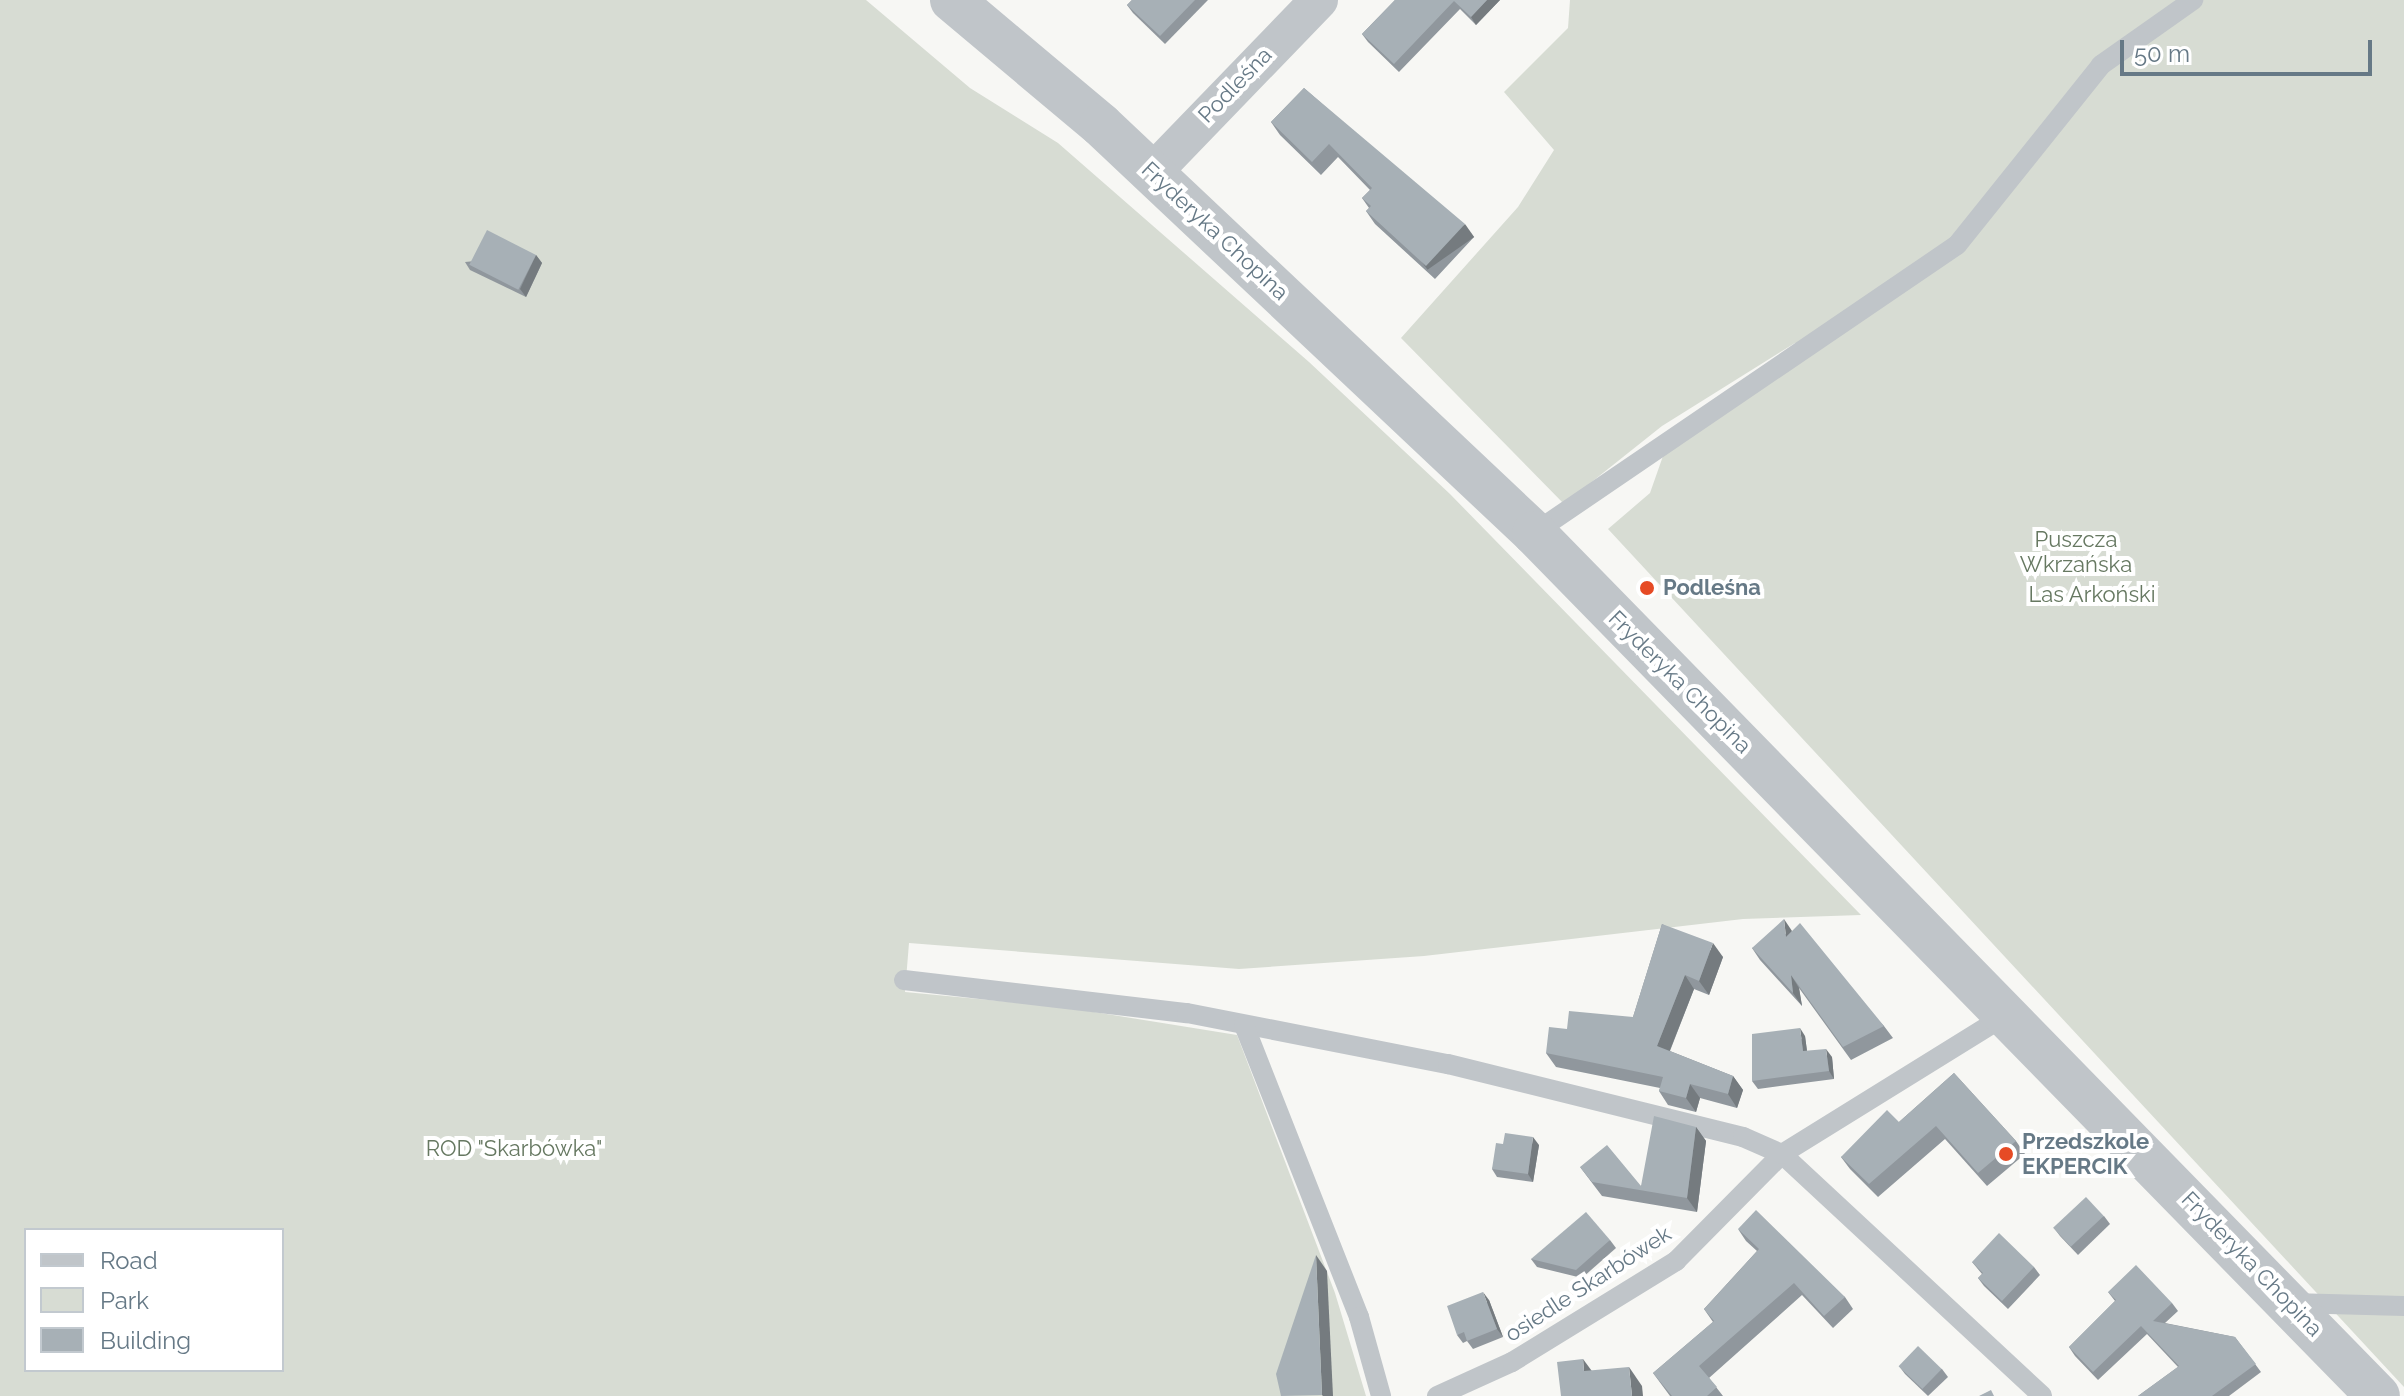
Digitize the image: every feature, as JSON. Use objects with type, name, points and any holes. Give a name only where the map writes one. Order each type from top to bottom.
[{"type":"street","name":"Fryderyka Chopina","points":[[952,0],[1153,172],[1534,533],[2291,1303],[2378,1396]]},
{"type":"street","name":"Podleśna","points":[[1153,172],[1319,0]]},
{"type":"lane","points":[[1534,533],[1957,245],[2101,65],[2193,0]]},
{"type":"lane","points":[[904,980],[1063,994],[1244,1025],[1448,1064],[1743,1137],[1782,1154],[2042,1396]]},
{"type":"lane","name":"osiedle Skarbówek","points":[[1437,1396],[1512,1362],[1676,1261],[1782,1154],[2006,1015]]},
{"type":"lane","points":[[1244,1025],[1359,1317],[1381,1396]]},
{"type":"lane","points":[[2291,1303],[2404,1306]]},
{"type":"green space","name":"ROD \"Skarbówka\"","points":[[0,0],[866,0],[970,88],[1058,143],[1309,362],[1450,494],[1861,915],[1743,919],[1424,956],[1239,969],[909,943],[905,992],[1063,1007],[1237,1035],[1335,1293],[1366,1396],[0,1396]]},
{"type":"green space","name":"Puszcza Wkrzańska","points":[[1570,0],[2404,0],[2404,1387],[1608,529],[1650,493],[1663,456],[1788,367],[1795,343],[1662,426],[1564,504],[1401,338],[1518,207],[1554,150],[1504,92],[1568,28]]},
{"type":"building","points":[[1132,0],[1195,0],[1160,36],[1127,5]]},
{"type":"building","points":[[1395,0],[1487,0],[1471,17],[1454,1],[1394,64],[1362,34]]},
{"type":"building","points":[[1304,88],[1465,224],[1426,266],[1366,211],[1371,206],[1362,198],[1372,188],[1329,144],[1312,162],[1271,122]]},
{"type":"building","points":[[487,230],[536,255],[518,290],[469,265]]},
{"type":"building","points":[[1784,919],[1786,937],[1800,923],[1884,1026],[1843,1047],[1791,975],[1793,993],[1752,948]]},
{"type":"building","points":[[1662,924],[1713,943],[1699,981],[1685,975],[1657,1046],[1733,1076],[1728,1094],[1690,1084],[1686,1098],[1659,1091],[1663,1077],[1546,1053],[1549,1027],[1567,1029],[1569,1011],[1633,1017]]},
{"type":"building","points":[[1800,1028],[1803,1051],[1826,1049],[1829,1071],[1752,1081],[1752,1034]]},
{"type":"building","points":[[1954,1073],[2016,1141],[1978,1173],[1936,1126],[1869,1184],[1841,1157],[1887,1110],[1899,1122]]},
{"type":"building","points":[[1654,1116],[1696,1127],[1687,1198],[1592,1182],[1580,1167],[1607,1145],[1641,1186]]},
{"type":"building","points":[[1505,1133],[1533,1137],[1528,1174],[1492,1169],[1496,1143],[1503,1144]]},
{"type":"building","points":[[2086,1197],[2104,1216],[2071,1247],[2053,1228]]},
{"type":"building","points":[[1756,1210],[1845,1297],[1824,1316],[1794,1283],[1699,1366],[1717,1387],[1707,1396],[1672,1396],[1653,1373],[1714,1321],[1704,1309],[1759,1249],[1738,1229]]},
{"type":"building","points":[[1586,1212],[1610,1240],[1576,1270],[1531,1259]]},
{"type":"building","points":[[1999,1233],[2034,1267],[2002,1301],[1978,1278],[1983,1273],[1972,1262]]},
{"type":"building","points":[[1316,1255],[1322,1395],[1281,1396],[1276,1374]]},
{"type":"building","points":[[2136,1265],[2172,1303],[2153,1321],[2235,1337],[2256,1364],[2212,1396],[2138,1396],[2179,1366],[2141,1326],[2093,1372],[2069,1347],[2116,1300],[2108,1292]]},
{"type":"building","points":[[1483,1292],[1497,1329],[1467,1341],[1464,1332],[1457,1335],[1447,1306]]},
{"type":"building","points":[[1918,1346],[1942,1369],[1922,1389],[1899,1366]]},
{"type":"building","points":[[1583,1359],[1584,1371],[1629,1367],[1632,1396],[1561,1396],[1557,1362]]},
{"type":"building","points":[[1991,1390],[1994,1396],[1979,1396]]},
{"type":"place","name":"Podleśna","points":[[1647,588]]},
{"type":"place","name":"Przedszkole EKPERCIK","points":[[2006,1154]]},
{"type":"park label","name":"Las Arkoński","points":[[2092,595]]}]
